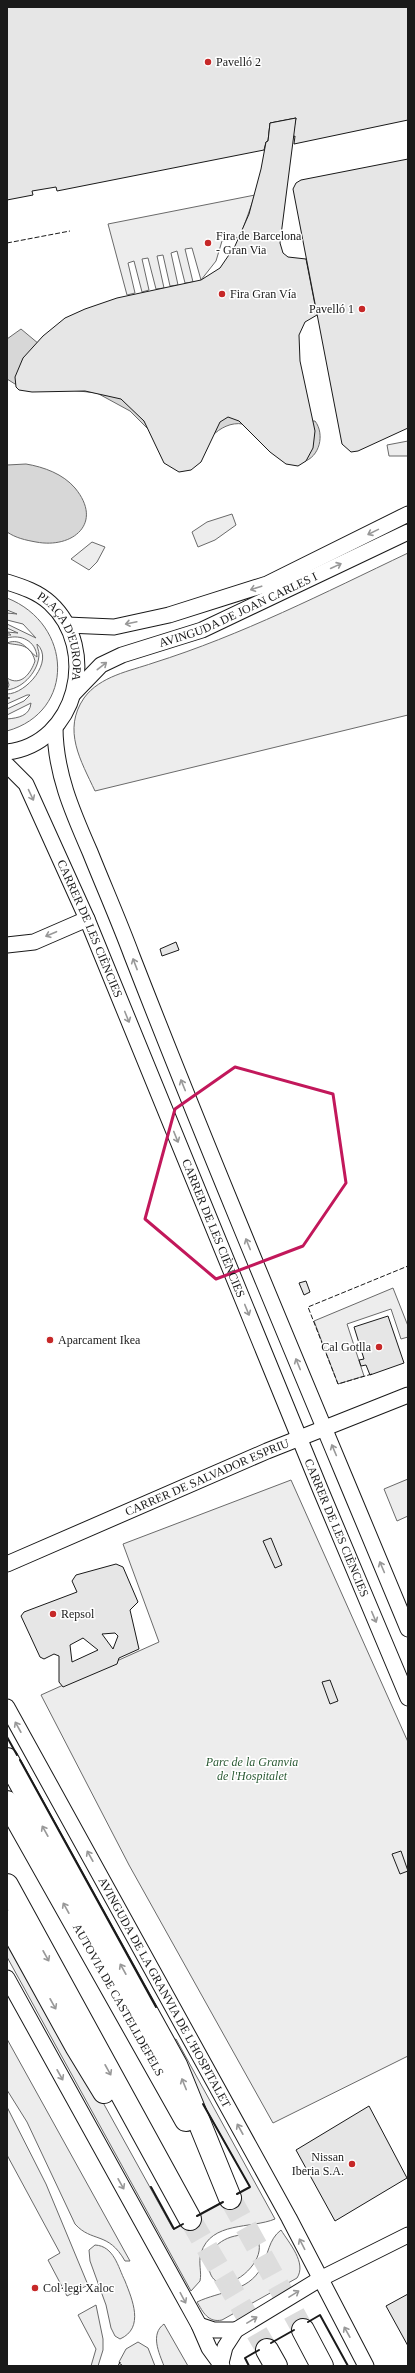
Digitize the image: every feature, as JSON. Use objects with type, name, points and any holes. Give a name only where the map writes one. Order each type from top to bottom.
[{"type":"highway","name":"AUTOVIA DE CASTELLDEFELS","points":[[7,1759],[176,2064],[230,2198],[7,1802]]},
{"type":"highway","points":[[7,1885],[190,2219],[158,2180],[76,2046],[7,1921]]},
{"type":"highway","points":[[303,2330],[322,2366]]},
{"type":"street","name":"AVINGUDA DE JOAN CARLES I","points":[[67,625],[121,625],[169,615],[260,586],[408,514]]},
{"type":"street","name":"AVINGUDA DE JOAN CARLES I","points":[[74,694],[102,665],[115,658],[202,630],[408,532]]},
{"type":"street","name":"PLAÇA D'EUROPA","points":[[7,582],[28,588],[50,603],[67,625],[76,647],[78,670],[74,694],[66,711],[55,727],[36,742],[7,752]]},
{"type":"street","points":[[55,727],[55,748],[61,780],[73,811],[408,1629]]},
{"type":"street","name":"CARRER DE LES CIÈNCIES","points":[[7,765],[26,784],[87,919],[408,1698]]},
{"type":"street","points":[[7,945],[34,942],[87,919]]},
{"type":"street","name":"CARRER DE SALVADOR ESPRIU","points":[[7,1564],[300,1439],[408,1395]]},
{"type":"street","name":"AVINGUDA DE LA GRANVIA DE L'HOSPITALET","points":[[7,1707],[289,2218],[366,2366]]},
{"type":"street","points":[[7,1978],[40,2041],[199,2325],[209,2348],[222,2364]]},
{"type":"street","points":[[222,2364],[225,2347],[236,2330],[320,2279],[408,2235]]},
{"type":"street","points":[[199,2325],[214,2330],[236,2330]]},
{"type":"highlighted area","points":[[235,1067],[333,1094],[346,1183],[303,1246],[216,1279],[145,1219],[175,1109]]},
{"type":"green space","points":[[255,195],[240,237],[222,241],[216,261],[201,280],[192,248],[185,249],[193,282],[185,283],[177,251],[171,253],[178,285],[170,286],[163,255],[157,256],[164,288],[156,289],[148,258],[142,259],[149,290],[142,292],[134,261],[128,263],[135,293],[127,295],[108,224]]},
{"type":"green space","points":[[408,441],[408,456],[389,456],[387,445]]},
{"type":"green space","points":[[232,514],[236,525],[215,540],[198,547],[192,532],[207,522]]},
{"type":"green space","points":[[92,542],[105,547],[97,562],[89,570],[71,559]]},
{"type":"green space","points":[[408,553],[408,715],[95,791],[84,768],[76,745],[74,722],[84,698],[98,684],[116,675],[219,640],[314,598]]},
{"type":"green space","points":[[7,598],[29,610],[45,627],[54,646],[58,667],[55,687],[45,706],[30,721],[7,731],[7,719],[26,714],[31,703],[7,715],[7,709],[24,701],[30,695],[7,704],[7,699],[10,698],[7,697],[7,694],[14,693],[30,683],[36,675],[43,659],[42,651],[37,644],[39,653],[38,660],[33,672],[25,682],[13,689],[7,690],[9,685],[7,678],[17,681],[21,680],[31,670],[35,661],[30,651],[37,657],[34,647],[27,640],[17,637],[7,638],[7,635],[11,635],[7,632],[18,633],[7,628],[7,624],[36,638],[23,624],[7,620],[7,613],[17,614],[7,610]]},
{"type":"green space","points":[[17,642],[21,643],[26,647],[7,643]]},
{"type":"green space","points":[[393,1288],[408,1326],[408,1337],[401,1339],[391,1309],[347,1324],[364,1376],[338,1384],[314,1321]]},
{"type":"green space","points":[[408,1479],[408,1516],[397,1521],[384,1489]]},
{"type":"green space","name":"Parc de la Granvia de l'Hospitalet","points":[[291,1480],[408,1742],[408,2056],[273,2123],[129,1865],[41,1695],[159,1642],[123,1544]]},
{"type":"green space","points":[[7,1929],[173,2229],[250,2187],[200,2098],[172,2041],[176,2039],[275,2219],[222,2231],[213,2236],[206,2243],[201,2253],[200,2281],[191,2291],[7,1957]]},
{"type":"green space","points":[[7,2039],[130,2261],[125,2261],[112,2245],[88,2234],[75,2224],[27,2122],[7,2090]]},
{"type":"green space","points":[[7,2107],[46,2184],[88,2285],[67,2296],[48,2260],[60,2253],[7,2155]]},
{"type":"green space","points":[[281,2230],[296,2253],[300,2266],[300,2272],[297,2278],[222,2320],[213,2320],[206,2316],[197,2302],[233,2290],[249,2282],[261,2268],[271,2243]]},
{"type":"green space","points":[[241,2235],[249,2236],[258,2241],[259,2253],[254,2263],[238,2278],[229,2282],[220,2283],[213,2279],[209,2269],[209,2259],[211,2254],[216,2246],[222,2241]]},
{"type":"green space","points":[[95,2245],[107,2249],[111,2253],[131,2296],[134,2321],[128,2334],[120,2339],[115,2336],[111,2328],[106,2305],[90,2261],[89,2250]]},
{"type":"green space","points":[[96,2305],[103,2339],[103,2350],[98,2366],[91,2366],[96,2349],[78,2315]]},
{"type":"green space","points":[[164,2324],[188,2366],[164,2366],[158,2350],[157,2333]]},
{"type":"green space","points":[[138,2342],[148,2348],[155,2366],[122,2366],[119,2362],[126,2349]]},
{"type":"shaded area","points":[[21,329],[45,349],[219,407],[315,421],[320,432],[317,450],[309,459],[303,462],[263,435],[243,424],[226,426],[212,436],[152,433],[130,411],[97,393],[15,384],[7,379],[7,339]]},
{"type":"shaded area","points":[[26,464],[46,469],[59,475],[75,488],[83,501],[86,512],[85,522],[80,531],[72,537],[62,541],[49,543],[36,542],[24,540],[7,532],[7,465]]},
{"type":"building","name":"Pavelló 2","points":[[7,7],[408,7],[408,120],[294,144],[295,136],[292,137],[296,118],[270,123],[268,141],[266,142],[264,150],[57,191],[56,187],[32,191],[33,195],[7,200]]},
{"type":"building","name":"Fira Gran Vía","points":[[296,118],[280,243],[283,253],[288,257],[306,259],[317,315],[305,322],[299,335],[300,361],[315,431],[313,448],[306,461],[298,466],[286,464],[270,452],[239,421],[228,417],[220,422],[201,462],[191,470],[179,472],[164,463],[144,421],[121,399],[85,391],[32,392],[19,390],[16,387],[15,377],[23,358],[43,336],[65,318],[85,309],[117,298],[201,280],[220,268],[235,246],[249,214],[261,169],[266,142],[268,141],[270,123]]},
{"type":"building","name":"Pavelló 1","points":[[408,159],[408,428],[358,451],[351,452],[342,444],[293,189],[296,183],[301,180]]},
{"type":"building","points":[[176,942],[179,950],[162,956],[160,949]]},
{"type":"building","points":[[306,1281],[310,1292],[304,1295],[299,1283]]},
{"type":"building","name":"Cal Gotlla","points":[[388,1316],[404,1363],[370,1375],[366,1365],[361,1366],[359,1360],[364,1359],[354,1327]]},
{"type":"building","points":[[271,1538],[282,1565],[275,1568],[263,1541]]},
{"type":"building","points":[[116,1564],[123,1567],[138,1602],[130,1610],[139,1649],[119,1658],[117,1664],[63,1687],[59,1682],[59,1656],[54,1654],[44,1659],[40,1657],[21,1616],[24,1612],[77,1592],[72,1581],[76,1575]],"holes":[[[115,1633],[118,1636],[113,1649],[102,1634]],[[83,1638],[98,1650],[72,1662],[70,1645]]]},
{"type":"building","points":[[330,1680],[338,1701],[330,1704],[322,1682]]},
{"type":"building","points":[[401,1851],[408,1871],[400,1874],[392,1854]]},
{"type":"building","name":"Nissan Iberia S.A.","points":[[369,2106],[407,2178],[335,2221],[296,2150]]},
{"type":"building","points":[[408,2294],[408,2346],[386,2306]]},
{"type":"tunnel","points":[[230,2198],[303,2330]]},
{"type":"tunnel","points":[[190,2219],[267,2350]]},
{"type":"fence","points":[[7,243],[70,231]]},
{"type":"fence","points":[[372,1374],[338,1384],[308,1307],[408,1266]]},
{"type":"fence","points":[[118,2366],[120,2362],[122,2366]]},
{"type":"wall","points":[[7,1737],[17,1755]]},
{"type":"wall","points":[[20,1760],[156,2007]]},
{"type":"wall","points":[[203,2104],[250,2187],[237,2194]]},
{"type":"wall","points":[[151,2187],[174,2229],[183,2224]]},
{"type":"wall","points":[[197,2216],[223,2202]]},
{"type":"wall","points":[[308,2322],[320,2315],[348,2366]]},
{"type":"wall","points":[[271,2343],[294,2330]]},
{"type":"wall","points":[[249,2366],[245,2358],[259,2350]]},
{"type":"place","name":"Pavelló 2","points":[[208,62]]},
{"type":"place","name":"Fira de Barcelona - Gran Via","points":[[208,243]]},
{"type":"place","name":"Fira Gran Vía","points":[[222,294]]},
{"type":"place","name":"Pavelló 1","points":[[362,309]]},
{"type":"place","name":"Aparcament Ikea","points":[[50,1340]]},
{"type":"place","name":"Cal Gotlla","points":[[379,1347]]},
{"type":"place","name":"Repsol","points":[[53,1614]]},
{"type":"place","name":"Nissan Iberia S.A.","points":[[352,2164]]},
{"type":"place","name":"Col·legi Xaloc","points":[[35,2288]]}]
